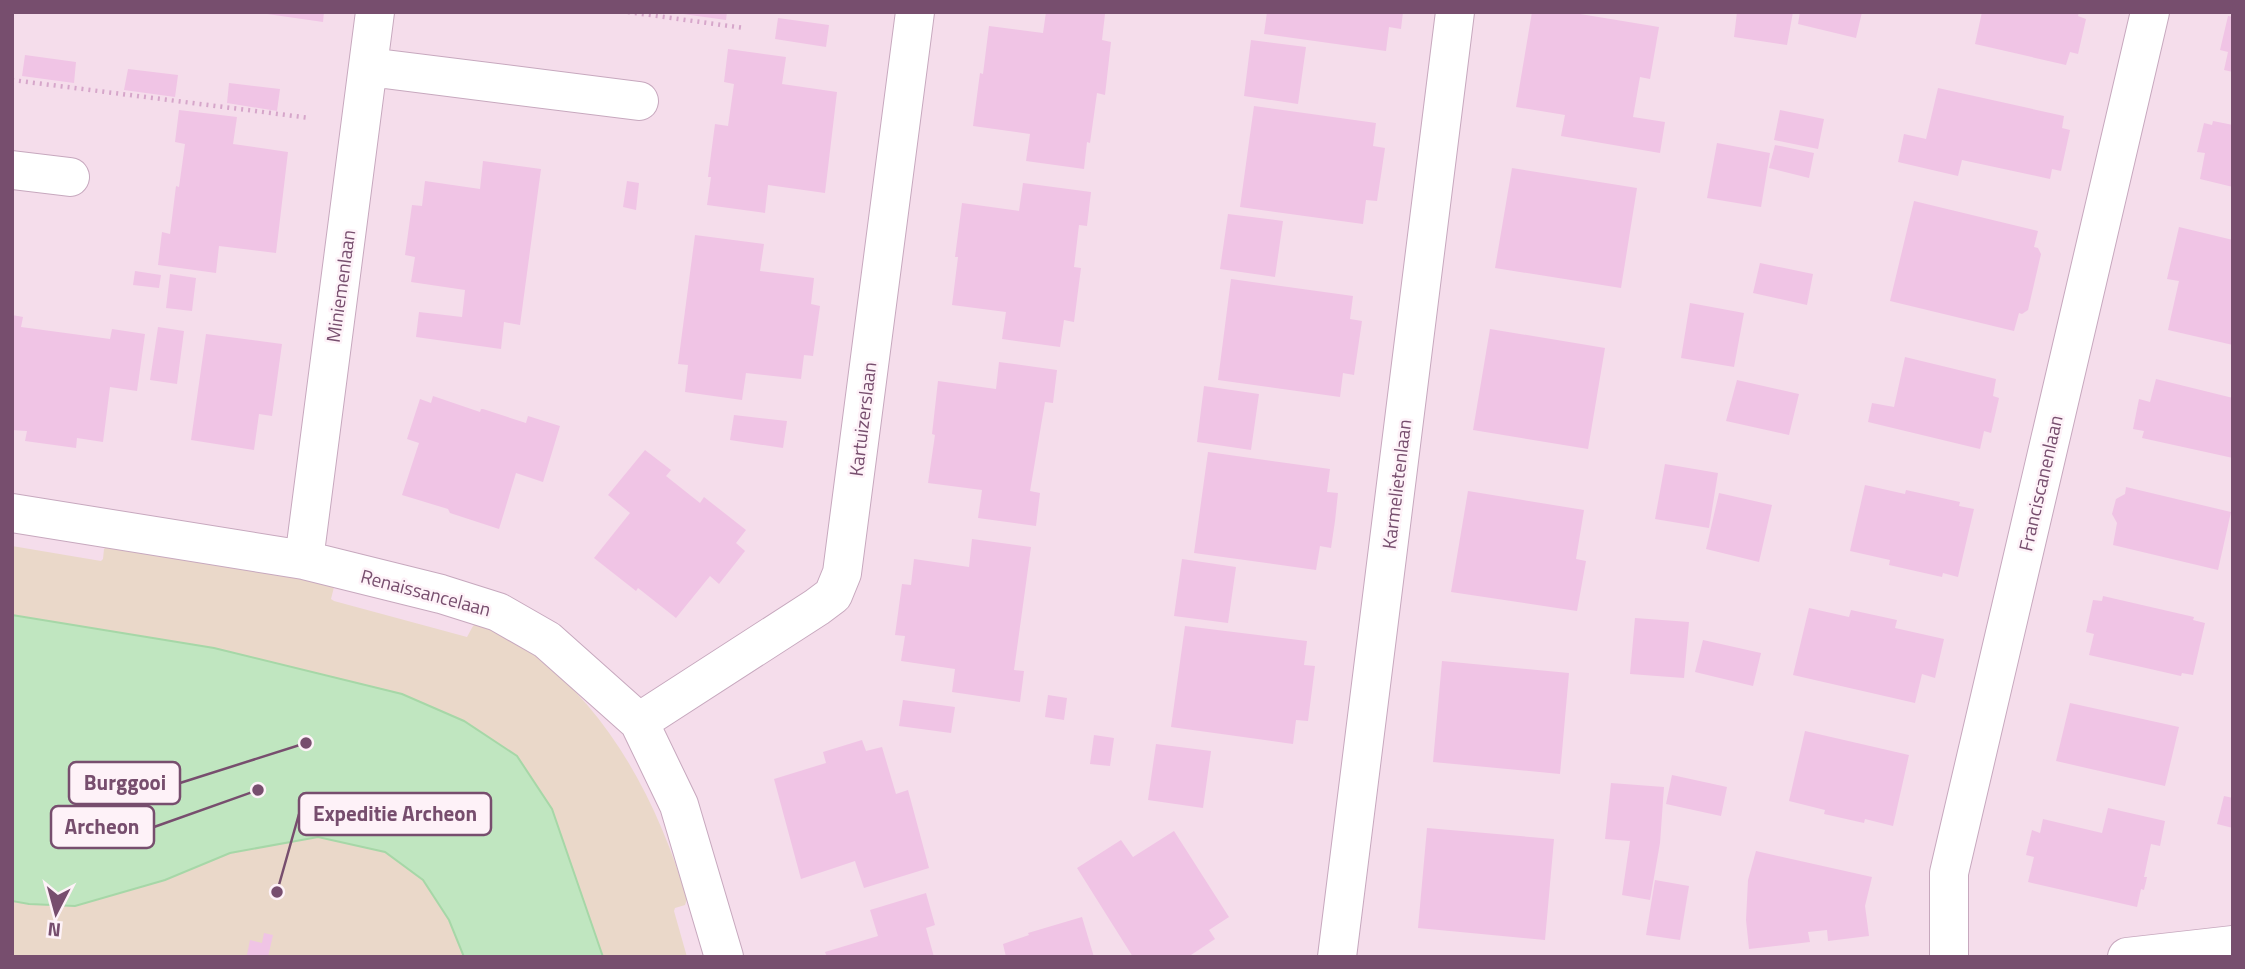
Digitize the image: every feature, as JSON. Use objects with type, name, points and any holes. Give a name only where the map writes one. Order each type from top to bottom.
[{"type":"street","name":"Miniemenlaan","points":[[304,560],[375,12]]},
{"type":"street","name":"Kartuizerslaan","points":[[639,722],[817,607],[833,595],[842,573],[915,12]]},
{"type":"street","name":"Karmelietenlaan","points":[[1337,957],[1455,12]]},
{"type":"street","name":"Franciscanenlaan","points":[[1949,957],[1949,873],[2150,12]]},
{"type":"street","points":[[369,67],[639,101]]},
{"type":"street","points":[[12,170],[70,177]]},
{"type":"street","name":"Renaissancelaan","points":[[12,513],[304,560],[441,594],[498,612],[547,640],[639,722],[679,804],[724,957]]},
{"type":"street","points":[[2127,957],[2233,945]]},
{"type":"path","points":[[628,12],[744,28]]},
{"type":"path","points":[[12,80],[361,124]]},
{"type":"shaded area","points":[[12,12],[2233,12],[2233,957],[12,957]]},
{"type":"shaded area","points":[[110,544],[331,583],[334,587],[331,599],[334,601],[467,637],[478,623],[528,649],[562,678],[587,705],[630,764],[662,830],[687,899],[685,905],[675,908],[674,911],[687,957],[603,957],[552,809],[517,756],[464,721],[402,694],[214,648],[12,615],[12,546],[101,561],[104,549]]},
{"type":"shaded area","points":[[12,615],[214,648],[402,694],[464,721],[517,756],[552,809],[603,957],[464,957],[449,920],[423,880],[385,852],[318,837],[230,853],[165,880],[75,906],[12,901]]},
{"type":"shaded area","points":[[12,678],[459,740],[590,957],[12,957]]},
{"type":"building","points":[[267,12],[324,12],[323,22]]},
{"type":"building","points":[[727,12],[726,20],[683,14]]},
{"type":"building","points":[[1046,12],[1105,14],[1102,40],[1111,42],[1105,95],[1097,93],[1084,169],[1026,161],[1030,134],[973,126],[989,26],[1043,33]]},
{"type":"building","points":[[1267,12],[1403,12],[1401,29],[1389,27],[1386,51],[1264,34]]},
{"type":"building","points":[[1532,12],[1568,12],[1659,27],[1650,79],[1640,77],[1633,117],[1665,122],[1660,153],[1561,136],[1565,115],[1516,107]]},
{"type":"building","points":[[1737,12],[1793,12],[1787,45],[1734,37]]},
{"type":"building","points":[[1800,12],[1862,12],[1856,38],[1798,24]]},
{"type":"building","points":[[1982,12],[2079,12],[2078,16],[2086,19],[2078,54],[2070,52],[2066,65],[1975,44]]},
{"type":"building","points":[[2228,16],[2233,17],[2233,72],[2224,70],[2228,52],[2220,50]]},
{"type":"building","points":[[778,18],[829,25],[826,47],[775,39]]},
{"type":"building","points":[[1251,40],[1306,47],[1298,104],[1244,96]]},
{"type":"building","points":[[728,49],[786,57],[782,84],[837,92],[825,193],[768,185],[765,213],[707,205],[715,124],[728,126],[734,84],[724,82]]},
{"type":"building","points":[[25,55],[76,62],[74,83],[22,76]]},
{"type":"building","points":[[128,69],[178,75],[175,97],[124,90]]},
{"type":"building","points":[[229,83],[280,89],[277,111],[227,103]]},
{"type":"building","points":[[1938,88],[2064,116],[2062,128],[2070,130],[2061,171],[2052,169],[2050,179],[1962,160],[1958,176],[1898,162],[1904,134],[1926,139]]},
{"type":"building","points":[[1254,106],[1376,123],[1373,146],[1385,148],[1377,201],[1366,200],[1363,224],[1240,207]]},
{"type":"building","points":[[179,110],[237,117],[233,144],[288,152],[276,253],[219,246],[216,273],[158,265],[162,232],[170,234],[185,144],[175,142]]},
{"type":"building","points":[[1780,110],[1824,119],[1818,149],[1774,140]]},
{"type":"building","points":[[2213,121],[2233,125],[2233,187],[2200,179],[2205,153],[2197,152],[2204,123],[2212,125]]},
{"type":"building","points":[[1717,143],[1770,153],[1761,207],[1707,198]]},
{"type":"building","points":[[1775,145],[1814,153],[1809,178],[1769,168]]},
{"type":"building","points":[[483,161],[541,169],[520,325],[504,322],[501,349],[416,337],[419,312],[462,317],[465,290],[411,282],[415,257],[405,255],[412,205],[422,206],[425,181],[480,189]]},
{"type":"building","points":[[1512,168],[1637,188],[1621,288],[1495,268]]},
{"type":"building","points":[[627,181],[639,183],[636,210],[623,207]]},
{"type":"building","points":[[1023,183],[1091,192],[1087,226],[1079,225],[1074,267],[1081,268],[1074,322],[1064,320],[1060,347],[1002,339],[1006,312],[952,305],[962,203],[1019,211]]},
{"type":"building","points":[[1914,201],[2038,231],[2034,247],[2038,248],[2041,254],[2028,310],[2019,313],[2014,331],[1890,301]]},
{"type":"building","points":[[1228,214],[1283,221],[1275,277],[1220,269]]},
{"type":"building","points":[[2179,227],[2233,240],[2233,345],[2168,330],[2179,281],[2167,279]]},
{"type":"building","points":[[695,235],[764,244],[760,271],[814,278],[811,304],[820,306],[813,356],[804,355],[801,379],[746,373],[742,400],[685,392],[688,365],[678,364]]},
{"type":"building","points":[[1760,263],[1813,274],[1807,305],[1753,293]]},
{"type":"building","points":[[135,271],[161,275],[159,288],[133,285]]},
{"type":"building","points":[[170,274],[196,278],[192,311],[166,308]]},
{"type":"building","points":[[1231,279],[1353,296],[1350,319],[1362,321],[1354,375],[1343,373],[1340,397],[1218,380]]},
{"type":"building","points":[[1690,303],[1744,313],[1734,367],[1681,358]]},
{"type":"building","points":[[12,315],[23,317],[21,327],[110,339],[112,329],[145,334],[137,391],[110,387],[103,442],[77,438],[76,448],[25,441],[27,431],[12,430]]},
{"type":"building","points":[[158,327],[184,331],[177,384],[150,380]]},
{"type":"building","points":[[1490,329],[1605,348],[1588,449],[1473,430]]},
{"type":"building","points":[[206,334],[282,344],[272,416],[259,414],[254,450],[191,440]]},
{"type":"building","points":[[1905,357],[1996,379],[1993,396],[1999,398],[1991,433],[1984,431],[1980,449],[1868,422],[1872,403],[1894,407]]},
{"type":"building","points":[[999,362],[1057,370],[1053,403],[1045,402],[1030,491],[1040,493],[1036,526],[978,518],[982,490],[928,483],[935,435],[932,434],[938,381],[996,389]]},
{"type":"building","points":[[2156,379],[2233,398],[2233,458],[2142,438],[2144,431],[2133,429],[2139,399],[2150,402]]},
{"type":"building","points":[[1737,380],[1799,394],[1789,435],[1726,421]]},
{"type":"building","points":[[1204,386],[1259,394],[1251,450],[1197,442]]},
{"type":"building","points":[[433,396],[480,412],[483,409],[526,423],[528,416],[560,426],[543,482],[516,473],[499,529],[402,495],[419,443],[407,439],[420,399],[431,403]]},
{"type":"building","points":[[734,415],[787,421],[783,448],[730,440]]},
{"type":"building","points":[[645,450],[671,470],[666,476],[700,503],[704,497],[746,530],[736,543],[745,551],[719,584],[710,576],[676,618],[594,558],[630,513],[608,495]]},
{"type":"building","points":[[1208,452],[1330,469],[1327,492],[1338,493],[1335,521],[1331,548],[1320,546],[1316,570],[1194,553]]},
{"type":"building","points":[[1665,464],[1718,473],[1709,528],[1655,519]]},
{"type":"building","points":[[1865,485],[1905,494],[1906,490],[1960,502],[1959,506],[1974,509],[1958,577],[1943,573],[1942,577],[1889,565],[1890,560],[1850,551]]},
{"type":"building","points":[[2126,487],[2231,512],[2218,570],[2113,545],[2117,523],[2112,514],[2116,499],[2125,494]]},
{"type":"building","points":[[1468,491],[1584,510],[1576,559],[1586,561],[1577,611],[1451,592]]},
{"type":"building","points":[[1719,493],[1772,505],[1759,562],[1706,549]]},
{"type":"building","points":[[972,539],[1031,547],[1014,670],[1024,671],[1020,702],[952,692],[955,669],[901,661],[905,636],[895,635],[902,584],[911,585],[914,559],[969,567]]},
{"type":"building","points":[[1182,559],[1236,567],[1228,623],[1174,616]]},
{"type":"building","points":[[2103,596],[2194,617],[2193,620],[2205,623],[2193,675],[2182,673],[2181,676],[2089,655],[2094,634],[2086,632],[2093,600],[2102,601]]},
{"type":"building","points":[[1809,608],[1849,617],[1851,610],[1897,620],[1895,628],[1944,639],[1935,678],[1922,674],[1915,703],[1793,675]]},
{"type":"building","points":[[1635,618],[1689,622],[1684,678],[1630,674]]},
{"type":"building","points":[[1185,626],[1307,641],[1304,665],[1315,666],[1308,721],[1296,720],[1293,744],[1171,727]]},
{"type":"building","points":[[1703,640],[1761,653],[1753,686],[1695,672]]},
{"type":"building","points":[[1442,661],[1569,673],[1560,774],[1433,762]]},
{"type":"building","points":[[1048,695],[1067,698],[1064,720],[1045,717]]},
{"type":"building","points":[[903,700],[955,707],[951,733],[899,726]]},
{"type":"building","points":[[2070,703],[2179,727],[2165,786],[2056,761]]},
{"type":"building","points":[[1805,731],[1909,755],[1893,826],[1824,814],[1825,810],[1789,801]]},
{"type":"building","points":[[1094,735],[1114,738],[1110,766],[1090,764]]},
{"type":"building","points":[[862,740],[866,751],[882,747],[896,794],[908,790],[929,868],[864,888],[855,861],[801,879],[774,779],[826,763],[823,752]]},
{"type":"building","points":[[1156,744],[1211,751],[1203,808],[1148,800]]},
{"type":"building","points":[[1672,775],[1727,787],[1721,816],[1666,804]]},
{"type":"building","points":[[1611,783],[1664,787],[1660,843],[1650,900],[1622,895],[1630,841],[1605,839]]},
{"type":"building","points":[[2224,796],[2233,798],[2233,828],[2217,824]]},
{"type":"building","points":[[2108,808],[2165,821],[2160,846],[2151,844],[2144,877],[2147,877],[2137,907],[2028,882],[2034,857],[2026,855],[2032,830],[2040,833],[2043,819],[2102,833]]},
{"type":"building","points":[[1427,828],[1554,839],[1545,940],[1418,928]]},
{"type":"building","points":[[1174,831],[1229,917],[1209,930],[1215,939],[1188,957],[1133,957],[1077,868],[1121,840],[1133,857]]},
{"type":"building","points":[[1756,851],[1872,877],[1865,906],[1869,936],[1828,941],[1827,930],[1808,932],[1810,942],[1749,949],[1746,920],[1748,880]]},
{"type":"building","points":[[1655,880],[1689,886],[1680,940],[1646,935]]},
{"type":"building","points":[[926,893],[935,925],[926,928],[934,957],[827,957],[825,952],[878,936],[870,910]]},
{"type":"building","points":[[1082,917],[1094,957],[1006,957],[1003,944],[1029,935],[1028,933]]},
{"type":"building","points":[[264,933],[273,935],[268,957],[247,955],[250,940],[262,943]]},
{"type":"place","name":"Burggooi","points":[[306,743]]},
{"type":"place","name":"Archeon","points":[[258,790]]},
{"type":"place","name":"Expeditie Archeon","points":[[277,892]]}]
